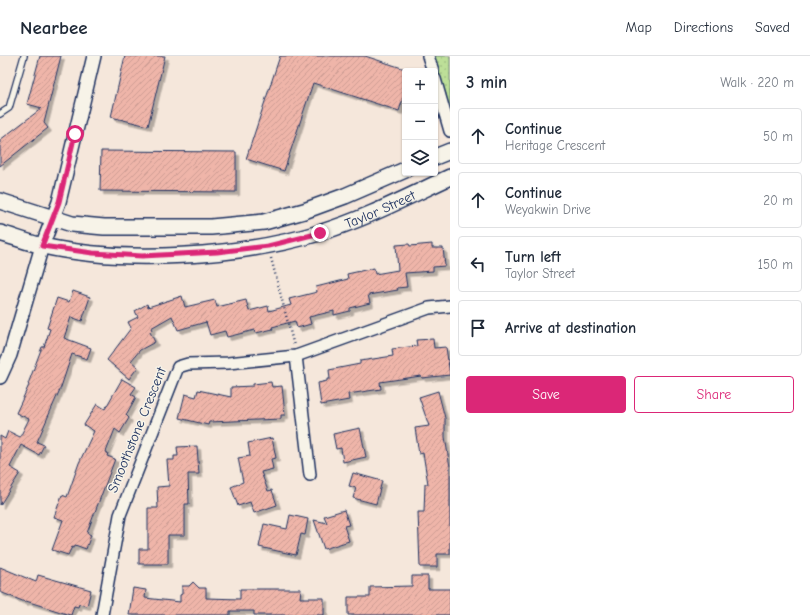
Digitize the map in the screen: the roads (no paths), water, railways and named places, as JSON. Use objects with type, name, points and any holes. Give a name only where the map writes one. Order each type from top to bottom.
[{"type":"main road","points":[[438,156],[450,151]]},
{"type":"main road","name":"Taylor Street","points":[[0,201],[52,219],[72,224],[104,227],[150,228],[211,227],[264,222],[324,204],[402,171]]},
{"type":"main road","name":"Taylor Street","points":[[0,233],[42,246],[86,253],[142,256],[217,252],[268,246],[320,233],[366,216],[450,177]]},
{"type":"street","points":[[0,377],[10,354],[42,246],[59,202],[94,56]]},
{"type":"street","points":[[428,56],[432,68]]},
{"type":"street","points":[[438,89],[450,131]]},
{"type":"street","name":"Smoothstone Crescent","points":[[102,615],[120,515],[178,367],[188,364],[228,363],[296,356],[429,308],[450,306]]},
{"type":"street","points":[[296,356],[310,475]]},
{"type":"lane","points":[[0,114],[9,108],[24,56]]}]
